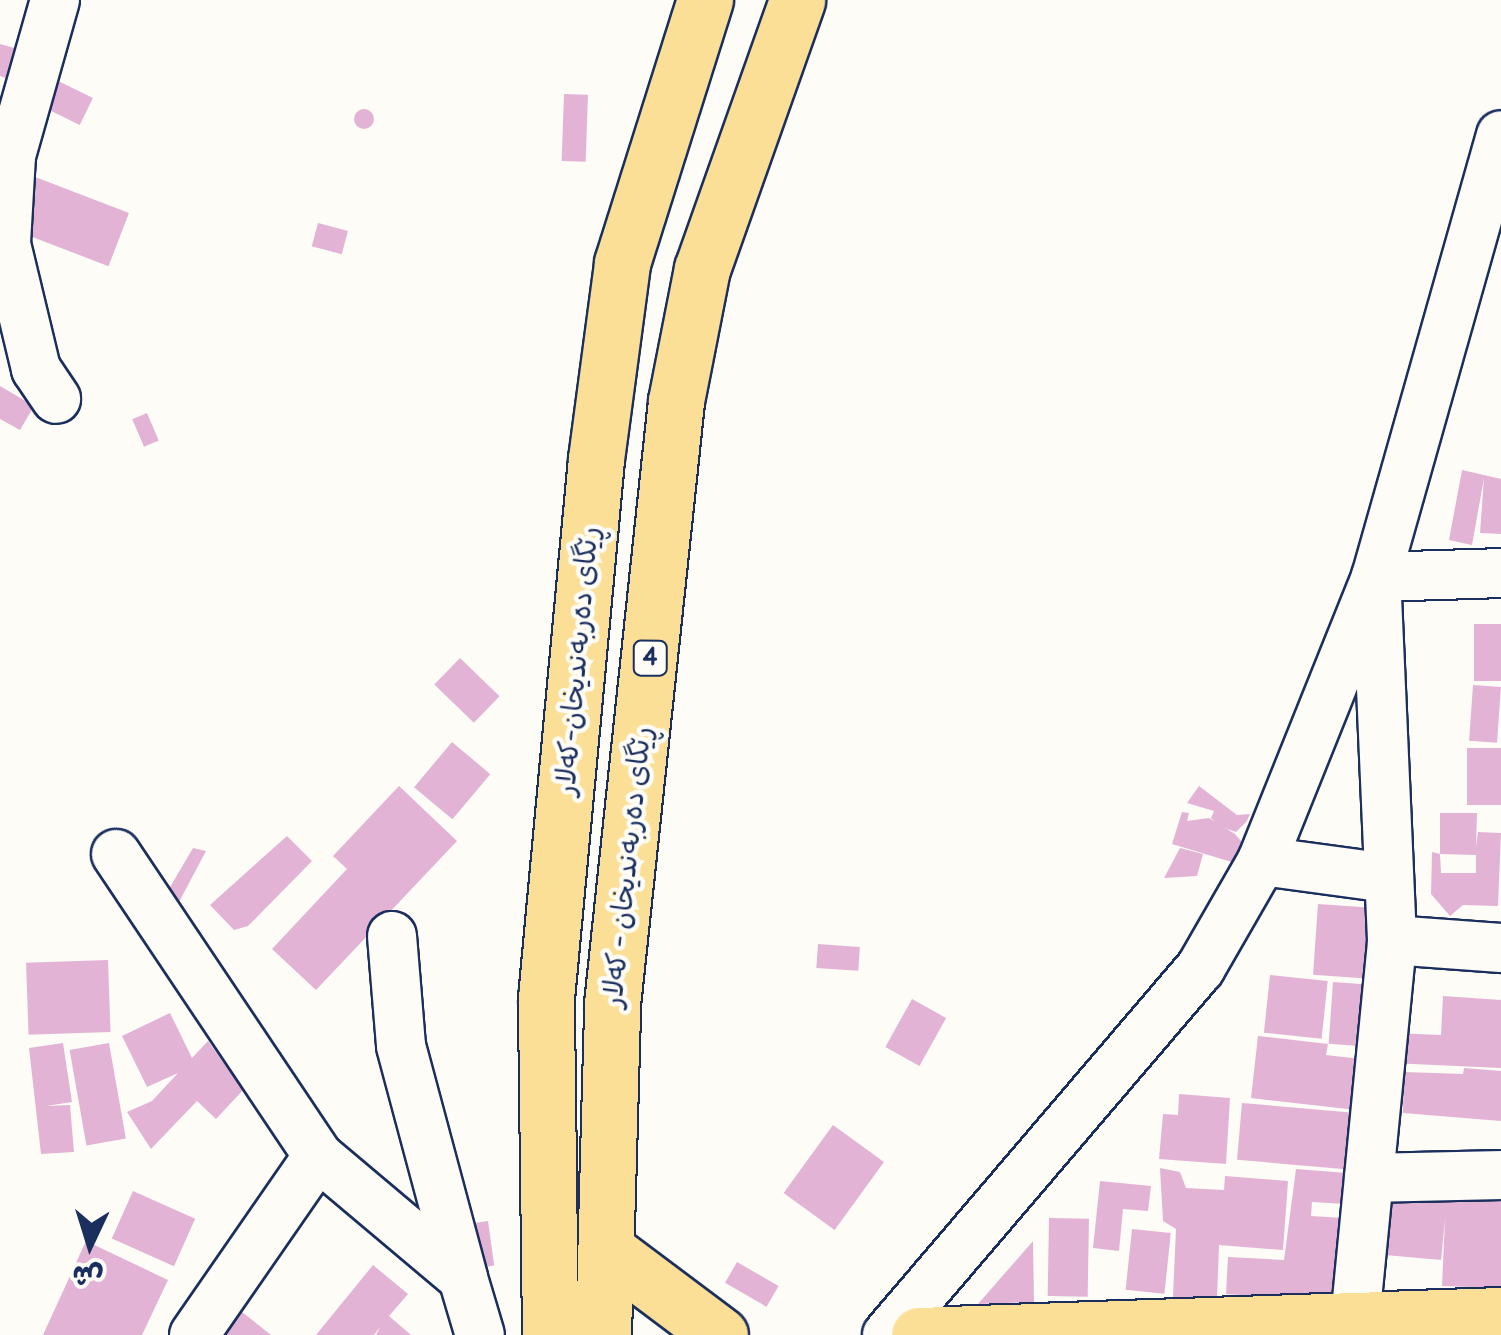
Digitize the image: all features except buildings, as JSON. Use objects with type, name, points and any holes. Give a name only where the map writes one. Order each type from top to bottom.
[{"type":"main road","name":"ڕێگای دەربەندیخان-کەلار","points":[[550,1335],[546,998],[596,459],[622,263],[705,0]]},
{"type":"main road","name":"ڕێگای دەربەندیخان - کەلار","points":[[603,1335],[612,1004],[676,400],[702,270],[798,0]]},
{"type":"main road","points":[[608,1250],[720,1335]]},
{"type":"main road","points":[[919,1335],[1501,1315]]},
{"type":"street","points":[[55,0],[11,156],[6,244],[36,369],[56,398]]},
{"type":"street","points":[[887,1335],[1200,970],[1262,861],[1376,577],[1501,135]]},
{"type":"street","points":[[1376,577],[1501,574]]},
{"type":"street","points":[[1356,1320],[1392,940],[1376,577]]},
{"type":"street","points":[[116,854],[318,1156],[463,1278]]},
{"type":"street","points":[[1262,861],[1388,878]]},
{"type":"street","points":[[392,936],[401,1046],[480,1335]]},
{"type":"street","points":[[1392,940],[1501,948]]},
{"type":"street","points":[[194,1335],[318,1156]]},
{"type":"street","points":[[1369,1178],[1501,1174]]}]
